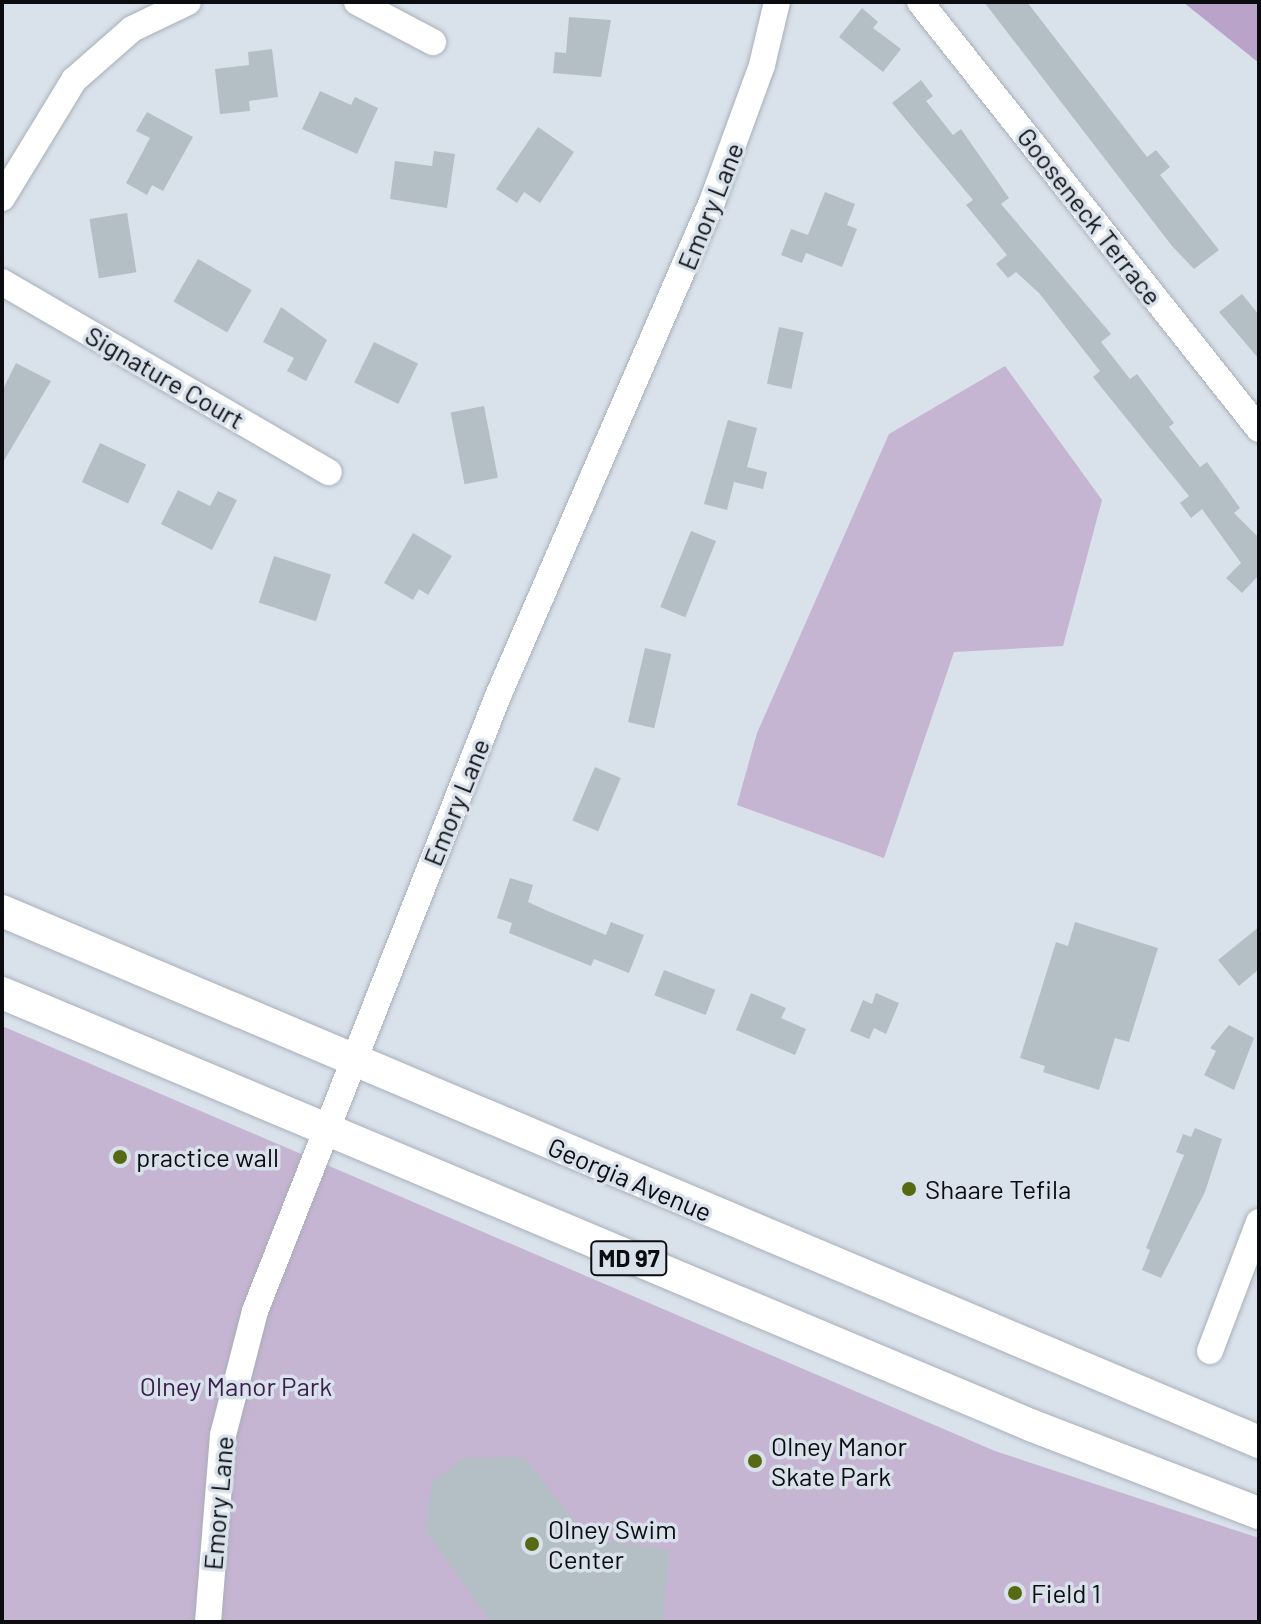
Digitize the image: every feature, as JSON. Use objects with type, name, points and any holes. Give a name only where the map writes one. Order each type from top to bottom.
[{"type":"main road","name":"Georgia Avenue","points":[[2,911],[1259,1442]]},
{"type":"main road","name":"MD 97","points":[[2,993],[325,1132],[1047,1432],[1259,1513]]},
{"type":"street","points":[[2,198],[74,80],[132,29],[188,2]]},
{"type":"street","points":[[357,2],[433,42]]},
{"type":"street","name":"Emory Lane","points":[[208,1622],[216,1488],[235,1380],[325,1132],[498,696],[712,202],[762,65],[777,2]]},
{"type":"street","name":"Gooseneck Terrace","points":[[920,2],[1259,429]]},
{"type":"street","name":"Signature Court","points":[[2,282],[329,472]]},
{"type":"street","points":[[1210,1351],[1259,1222]]},
{"type":"green space","points":[[1005,366],[1102,500],[1063,646],[954,652],[884,858],[737,805],[757,733],[889,434]]},
{"type":"green space","name":"Olney Manor Park","points":[[2,1026],[995,1451],[1259,1538],[1259,1622],[2,1622]]},
{"type":"shaded area","points":[[1183,2],[1259,2],[1259,63]]},
{"type":"building","points":[[984,2],[1027,2],[1147,157],[1156,150],[1170,167],[1160,175],[1219,250],[1194,269],[1172,246]]},
{"type":"building","points":[[862,8],[878,22],[873,28],[901,49],[883,72],[839,37]]},
{"type":"building","points":[[569,17],[611,20],[601,77],[553,73],[555,52],[566,53]]},
{"type":"building","points":[[272,49],[278,97],[249,101],[250,111],[220,114],[215,69],[249,65],[248,52]]},
{"type":"building","points":[[921,80],[933,96],[926,101],[953,135],[961,129],[1009,198],[1001,204],[1111,334],[1101,342],[1130,379],[1137,374],[1174,423],[1169,427],[1200,467],[1207,462],[1240,508],[1234,513],[1259,538],[1259,575],[1242,593],[1226,578],[1241,563],[1202,509],[1191,518],[1180,503],[1189,496],[1093,377],[1100,371],[1039,293],[1016,272],[1008,278],[996,264],[1007,255],[966,205],[973,200],[892,103]]},
{"type":"building","points":[[320,91],[351,105],[355,97],[378,108],[357,154],[302,129]]},
{"type":"building","points":[[147,112],[193,137],[163,191],[152,185],[147,195],[126,183],[150,138],[136,131]]},
{"type":"building","points":[[538,127],[574,152],[540,203],[524,192],[517,203],[496,189]]},
{"type":"building","points":[[434,151],[455,154],[447,208],[390,199],[395,161],[432,166]]},
{"type":"building","points":[[825,192],[855,204],[847,225],[857,229],[842,267],[806,253],[802,263],[781,255],[791,229],[808,235]]},
{"type":"building","points":[[127,213],[136,272],[99,278],[89,219]]},
{"type":"building","points":[[198,259],[252,290],[227,332],[174,301]]},
{"type":"building","points":[[1242,294],[1259,315],[1259,359],[1219,312]]},
{"type":"building","points":[[281,307],[327,340],[306,381],[287,371],[294,358],[263,342]]},
{"type":"building","points":[[779,327],[803,332],[791,389],[767,384]]},
{"type":"building","points":[[374,342],[418,363],[398,404],[354,382]]},
{"type":"building","points":[[16,363],[51,381],[2,464],[2,391]]},
{"type":"building","points":[[484,406],[498,478],[465,484],[451,412]]},
{"type":"building","points":[[728,420],[757,428],[747,467],[767,472],[763,489],[734,482],[727,510],[704,504]]},
{"type":"building","points":[[100,443],[146,465],[128,504],[82,482]]},
{"type":"building","points":[[178,490],[210,506],[218,491],[237,500],[212,550],[161,524]]},
{"type":"building","points":[[691,531],[716,541],[685,617],[660,607]]},
{"type":"building","points":[[413,533],[452,556],[428,595],[419,589],[413,600],[384,583]]},
{"type":"building","points":[[274,556],[331,575],[316,621],[259,603]]},
{"type":"building","points":[[645,648],[671,654],[654,728],[628,722]]},
{"type":"building","points":[[595,767],[621,778],[598,831],[572,820]]},
{"type":"building","points":[[510,878],[533,885],[528,902],[550,912],[606,935],[611,922],[644,935],[629,973],[594,959],[591,966],[509,933],[512,923],[497,918]]},
{"type":"building","points":[[1075,922],[1158,948],[1129,1042],[1115,1038],[1099,1090],[1043,1072],[1045,1066],[1020,1058],[1056,942],[1068,946]]},
{"type":"building","points":[[1259,927],[1259,969],[1239,986],[1218,960]]},
{"type":"building","points":[[664,970],[715,990],[706,1015],[654,995]]},
{"type":"building","points":[[751,993],[786,1008],[781,1018],[806,1029],[795,1055],[736,1030]]},
{"type":"building","points":[[876,993],[899,1003],[886,1034],[874,1028],[869,1039],[850,1031],[863,1000],[872,1004]]},
{"type":"building","points":[[1229,1025],[1254,1038],[1234,1090],[1204,1075],[1216,1051],[1210,1048]]},
{"type":"building","points":[[1195,1128],[1222,1139],[1205,1192],[1161,1278],[1142,1270],[1150,1250],[1146,1248],[1184,1155],[1176,1152],[1183,1134],[1191,1137]]},
{"type":"building","name":"Olney Swim Center","points":[[524,1457],[588,1538],[670,1550],[662,1622],[491,1622],[425,1530],[432,1482],[463,1458]]},
{"type":"place","name":"practice wall","points":[[120,1157]]},
{"type":"place","name":"Shaare Tefila","points":[[909,1189]]},
{"type":"place","name":"Olney Manor Skate Park","points":[[755,1461]]},
{"type":"place","name":"Olney Swim Center","points":[[532,1544]]},
{"type":"place","name":"Field 1","points":[[1015,1593]]}]
